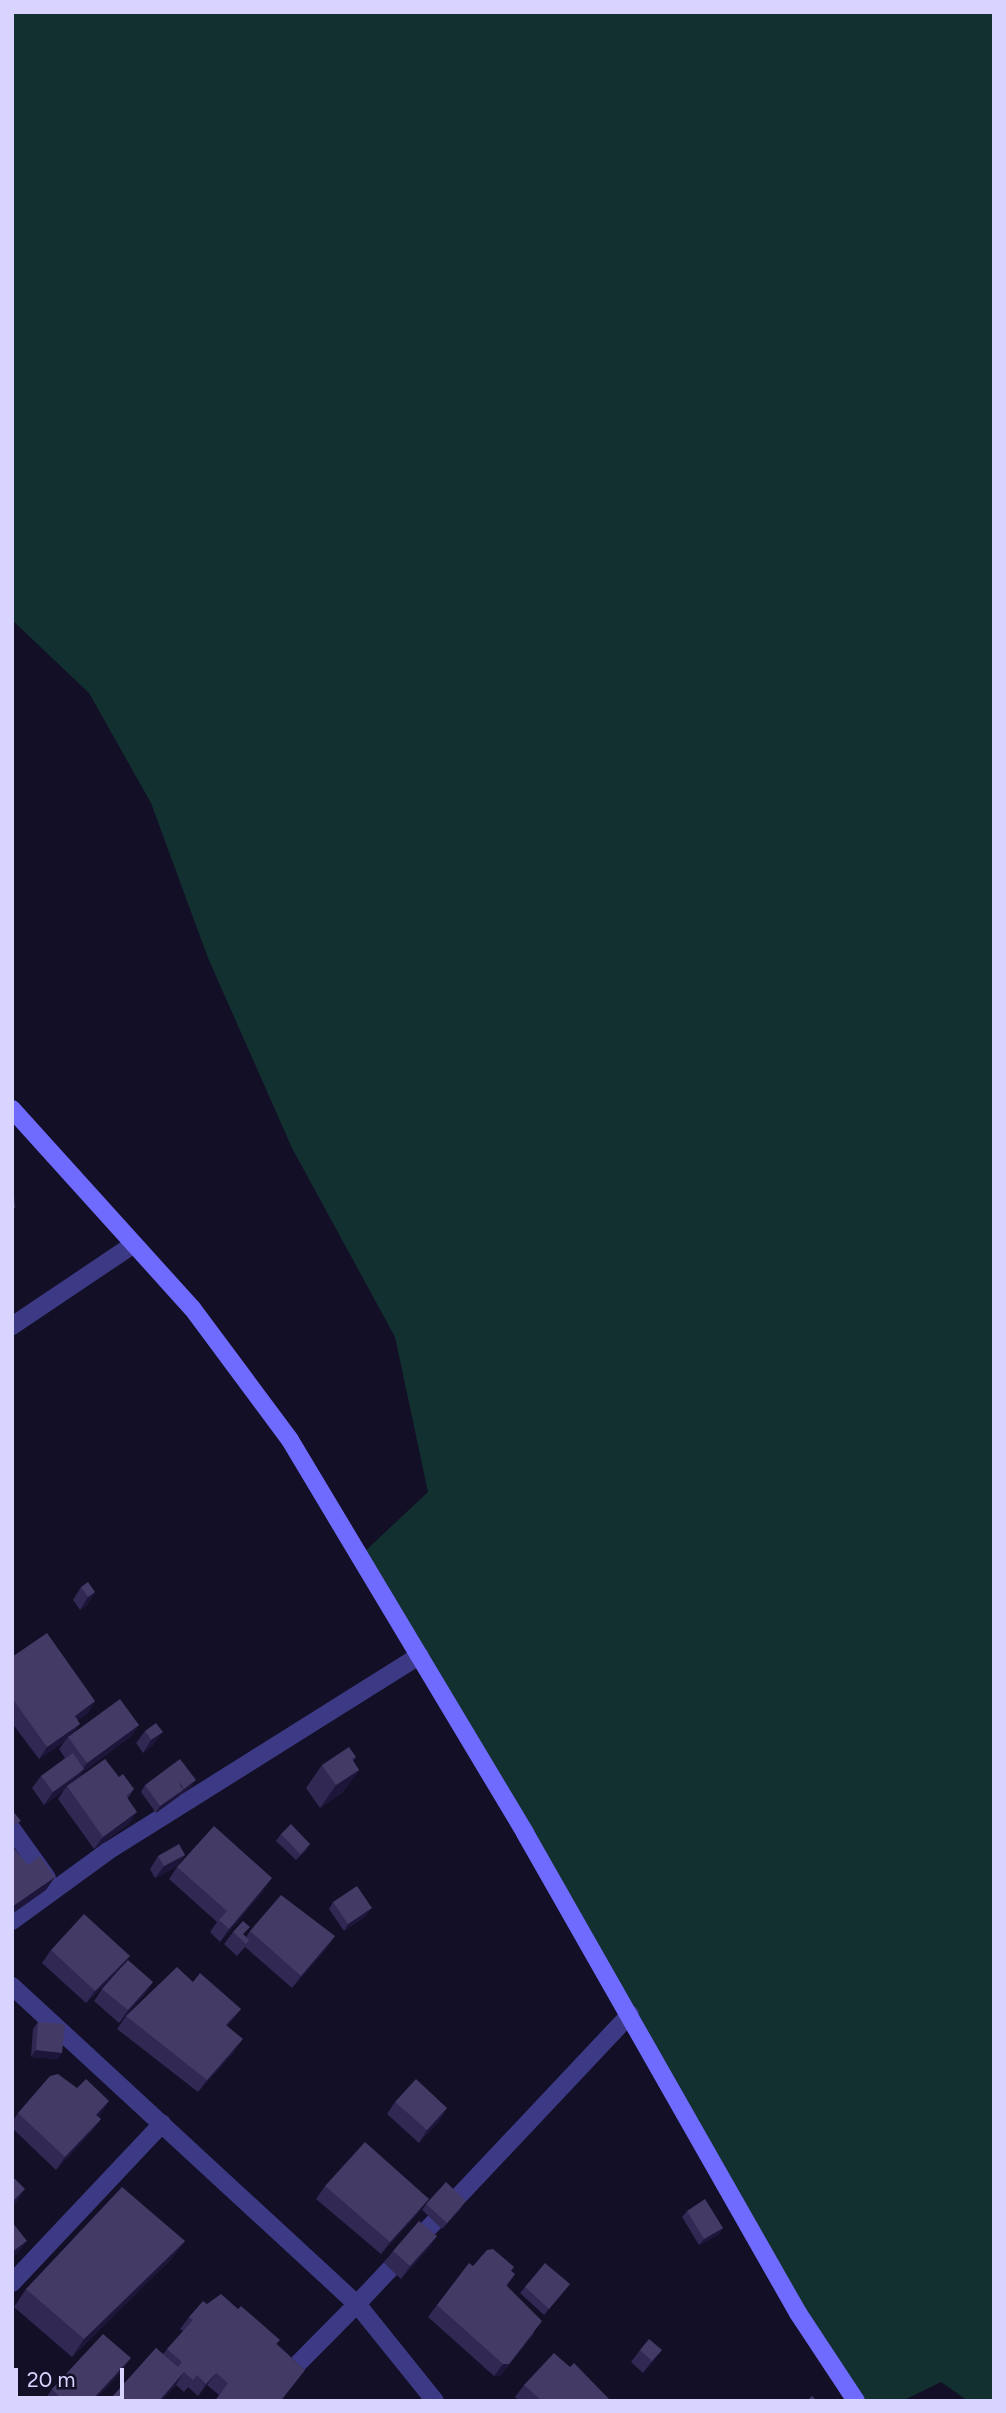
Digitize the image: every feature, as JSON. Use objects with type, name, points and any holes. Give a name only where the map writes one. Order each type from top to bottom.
[{"type":"street","points":[[12,1109],[192,1308],[290,1440],[420,1655],[630,2014],[799,2313],[856,2401]]},
{"type":"street","points":[[12,1326],[134,1244]]},
{"type":"street","points":[[12,1921],[108,1851],[420,1655]]},
{"type":"street","points":[[12,1829],[55,1890]]},
{"type":"street","points":[[12,1986],[357,2304],[435,2401]]},
{"type":"street","points":[[261,2401],[357,2304],[630,2014]]},
{"type":"street","points":[[12,2283],[162,2124]]},
{"type":"green space","points":[[12,12],[994,12],[994,2401],[968,2401],[941,2382],[902,2401],[857,2401],[361,1555],[428,1492],[395,1337],[292,1148],[208,958],[151,803],[89,693],[12,620]]},
{"type":"building","points":[[12,1173],[15,1208],[12,1208]]},
{"type":"building","points":[[88,1582],[95,1592],[88,1597],[81,1587]]},
{"type":"building","points":[[47,1633],[95,1701],[75,1716],[80,1724],[47,1747],[12,1698],[12,1657]]},
{"type":"building","points":[[120,1699],[139,1725],[87,1763],[68,1737]]},
{"type":"building","points":[[156,1723],[163,1732],[151,1740],[145,1731]]},
{"type":"building","points":[[349,1747],[356,1757],[352,1759],[359,1770],[336,1785],[322,1765]]},
{"type":"building","points":[[73,1753],[84,1769],[53,1792],[41,1776]]},
{"type":"building","points":[[105,1759],[119,1777],[123,1774],[134,1789],[126,1796],[137,1812],[103,1837],[67,1786]]},
{"type":"building","points":[[180,1759],[196,1780],[184,1789],[179,1782],[183,1790],[160,1806],[145,1785]]},
{"type":"building","points":[[12,1810],[21,1821],[12,1827]]},
{"type":"building","points":[[291,1824],[310,1844],[300,1854],[281,1834]]},
{"type":"building","points":[[214,1826],[272,1878],[229,1929],[219,1920],[227,1911],[177,1867]]},
{"type":"building","points":[[179,1844],[185,1855],[164,1866],[158,1856]]},
{"type":"building","points":[[12,1846],[28,1865],[40,1856],[55,1877],[12,1907]]},
{"type":"building","points":[[357,1886],[372,1908],[348,1924],[333,1902]]},
{"type":"building","points":[[281,1895],[335,1936],[301,1976],[250,1931]]},
{"type":"building","points":[[84,1914],[130,1956],[95,1991],[51,1950]]},
{"type":"building","points":[[243,1921],[250,1927],[243,1934],[249,1940],[246,1944],[233,1932]]},
{"type":"building","points":[[128,1960],[153,1982],[128,2010],[102,1989]]},
{"type":"building","points":[[177,1967],[193,1982],[200,1973],[241,2009],[226,2025],[243,2039],[207,2080],[126,2016]]},
{"type":"building","points":[[38,2022],[65,2024],[62,2053],[36,2050]]},
{"type":"building","points":[[58,2074],[77,2088],[86,2079],[109,2101],[96,2115],[101,2119],[65,2157],[18,2113],[50,2076]]},
{"type":"building","points":[[416,2079],[447,2108],[427,2130],[395,2102]]},
{"type":"building","points":[[365,2142],[429,2199],[390,2242],[325,2186]]},
{"type":"building","points":[[12,2176],[25,2189],[12,2202]]},
{"type":"building","points":[[446,2182],[466,2201],[447,2223],[426,2204]]},
{"type":"building","points":[[122,2187],[185,2241],[84,2339],[26,2289]]},
{"type":"building","points":[[705,2199],[723,2228],[704,2239],[687,2211]]},
{"type":"building","points":[[419,2221],[437,2236],[410,2266],[393,2251]]},
{"type":"building","points":[[12,2222],[27,2241],[12,2252]]},
{"type":"building","points":[[493,2249],[514,2267],[511,2271],[515,2274],[506,2285],[542,2321],[509,2364],[503,2364],[437,2305],[469,2263],[473,2266],[487,2250]]},
{"type":"building","points":[[545,2263],[570,2284],[549,2309],[525,2287]]},
{"type":"building","points":[[221,2294],[238,2309],[241,2306],[280,2340],[276,2344],[305,2370],[280,2401],[215,2401],[228,2383],[216,2373],[206,2384],[197,2375],[193,2380],[184,2372],[159,2401],[114,2401],[111,2398],[156,2348],[178,2367],[182,2362],[167,2349],[193,2320],[189,2317],[203,2301],[207,2304]]},
{"type":"building","points":[[103,2334],[131,2358],[91,2401],[64,2401],[52,2389]]},
{"type":"building","points":[[649,2339],[662,2350],[652,2361],[640,2350]]},
{"type":"building","points":[[554,2353],[570,2367],[574,2363],[611,2401],[542,2401],[524,2385]]}]
